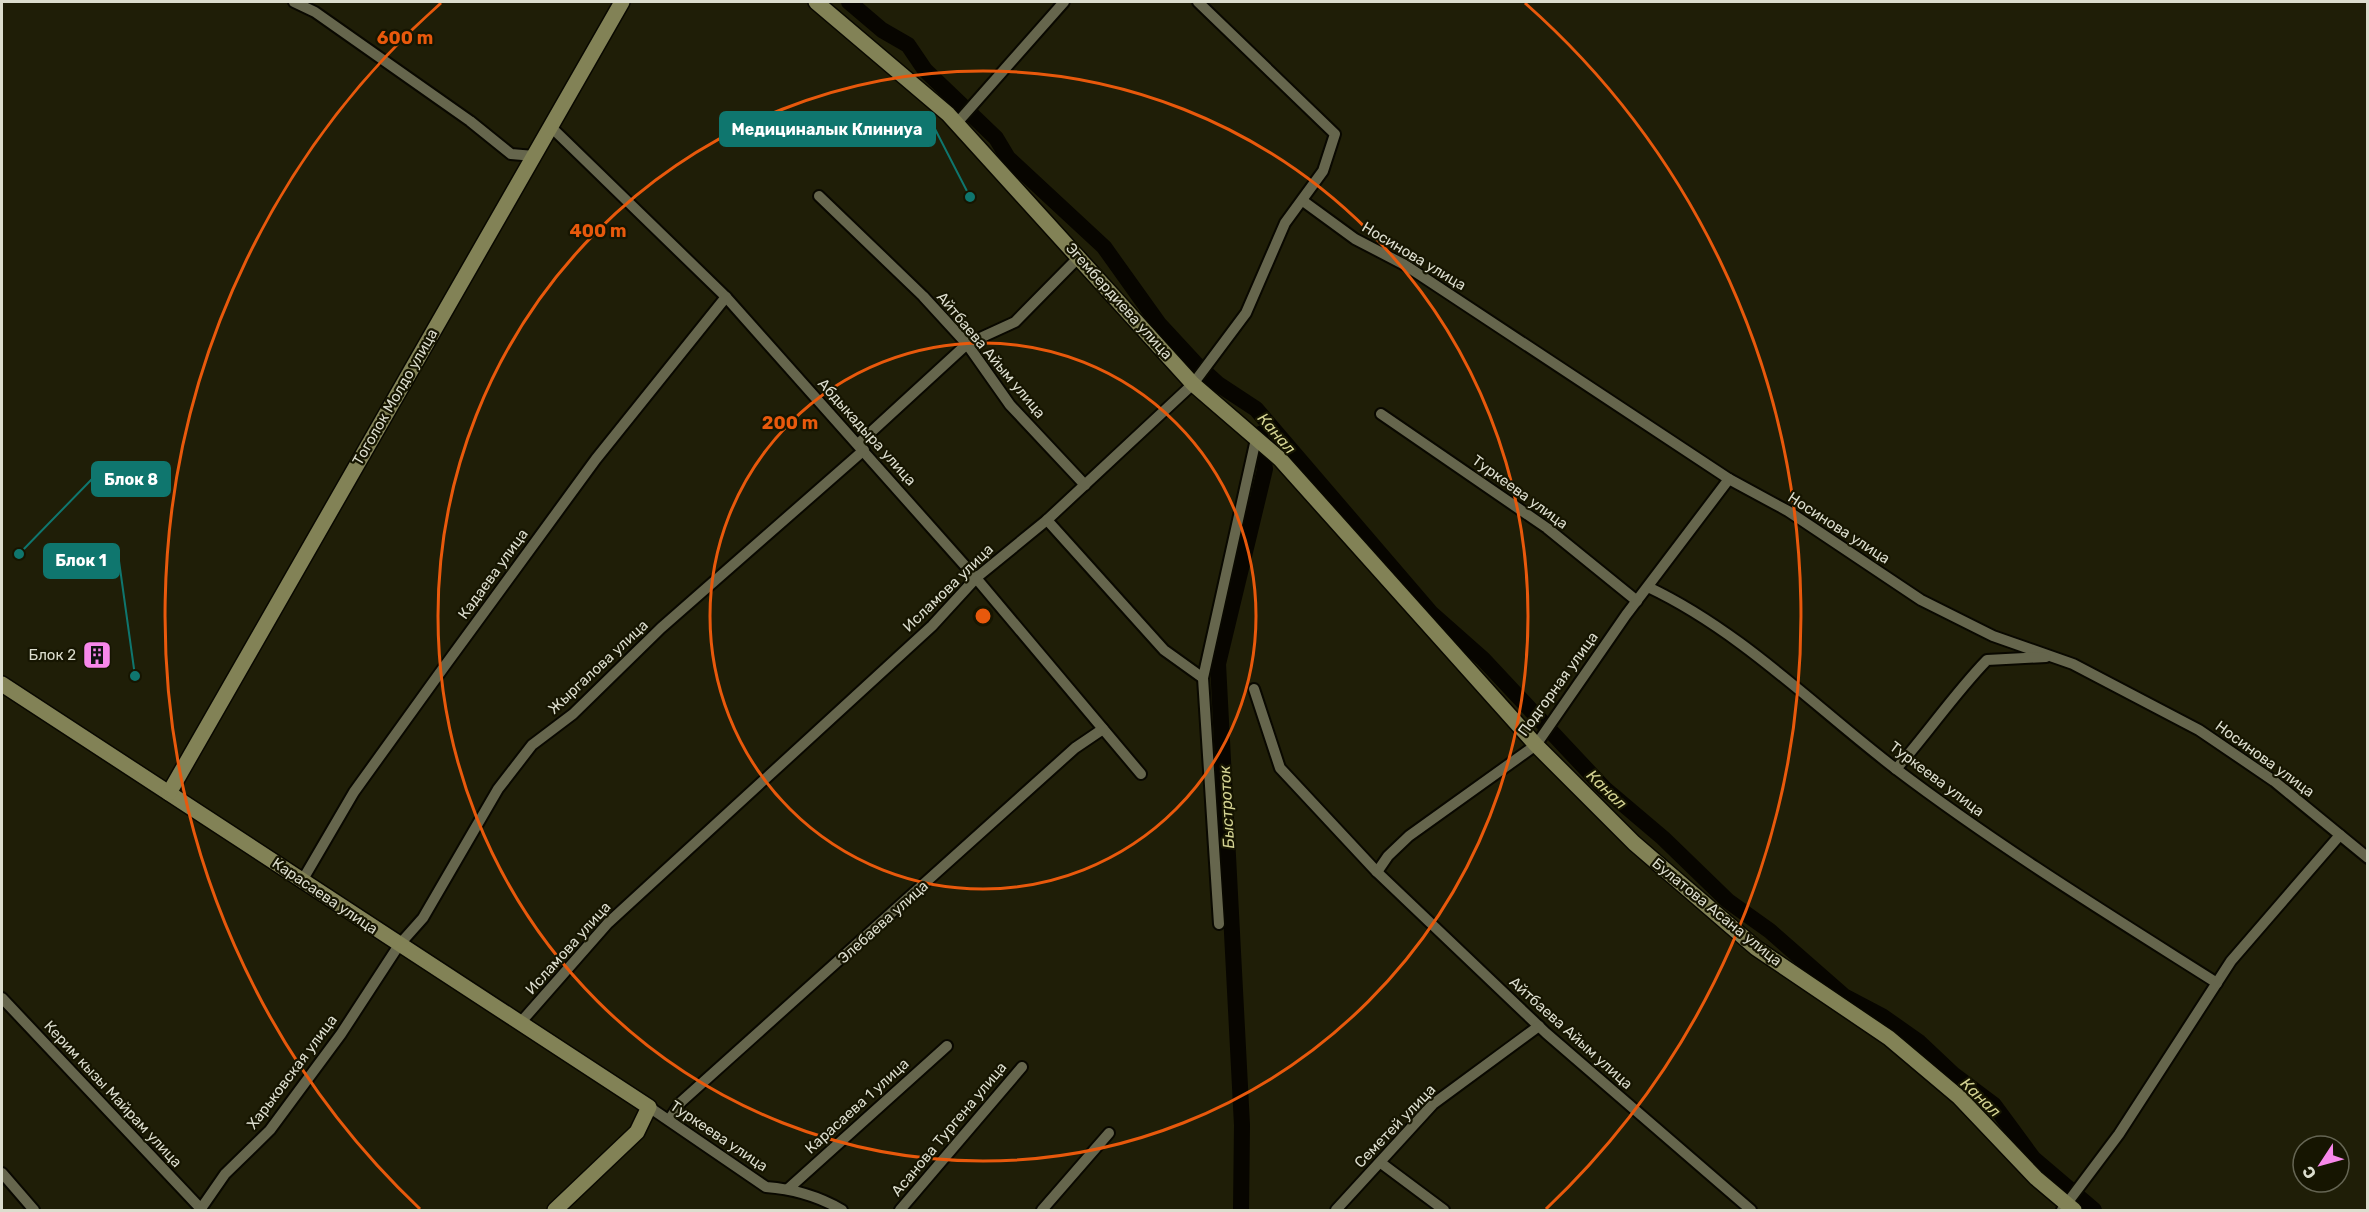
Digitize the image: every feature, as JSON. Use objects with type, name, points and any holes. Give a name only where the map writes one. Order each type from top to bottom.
[{"type":"street","points":[[294,2],[315,12],[470,121],[511,154],[534,156]]},
{"type":"street","name":"Тоголок Молдо улица","points":[[170,793],[622,2]]},
{"type":"street","name":"Эгембердиева улица","points":[[816,2],[957,123],[1193,384],[1280,459],[1413,609]]},
{"type":"street","points":[[957,123],[1064,2]]},
{"type":"street","name":"Исламова улица","points":[[521,1022],[608,923],[932,626],[976,578],[1047,520],[1193,384],[1246,313],[1285,223],[1323,171],[1335,134],[1198,2]]},
{"type":"street","name":"Абдыкадыра улица","points":[[551,128],[726,297],[976,578],[1141,774]]},
{"type":"street","name":"Айтбаева Айым улица","points":[[819,196],[923,296],[967,344],[1010,405],[1085,485]]},
{"type":"street","name":"Носинова улица","points":[[1303,201],[1355,239],[1405,265],[1729,479],[1788,511],[1921,600],[1993,636],[2073,664],[2199,730],[2274,781],[2367,858]]},
{"type":"street","name":"Жыргалова улица","points":[[399,945],[423,918],[498,789],[532,745],[573,714],[661,628],[861,447],[967,344],[1015,322],[1079,257]]},
{"type":"street","name":"Кадаева улица","points":[[302,880],[354,792],[444,667],[596,459],[726,297]]},
{"type":"street","name":"Туркеева улица","points":[[1381,414],[1547,528],[1637,601]]},
{"type":"street","points":[[1219,924],[1203,678],[1256,439]]},
{"type":"street","name":"Подгорная улица","points":[[1377,872],[1388,856],[1409,836],[1536,745],[1637,601],[1729,479]]},
{"type":"street","points":[[1047,520],[1164,650],[1203,678]]},
{"type":"street","name":"Туркеева улица","points":[[1648,587],[1706,619],[1896,769],[1983,833],[2217,983]]},
{"type":"street","name":"Булатова Асана улица","points":[[1413,609],[1536,745],[1634,843],[1756,948],[1889,1038],[1959,1097],[2068,1209]]},
{"type":"street","points":[[1896,769],[1927,734],[1962,686],[1987,660],[2050,656]]},
{"type":"street","name":"Карасаева улица","points":[[2,684],[649,1107]]},
{"type":"street","name":"Айтбаева Айым улица","points":[[1254,688],[1280,768],[1377,872],[1539,1026],[1751,1210]]},
{"type":"street","name":"Элебаева улица","points":[[669,1120],[681,1102],[1075,748],[1103,729]]},
{"type":"street","points":[[2068,1209],[2231,961],[2340,835]]},
{"type":"street","name":"Харьковская улица","points":[[201,1210],[225,1174],[270,1130],[296,1096],[341,1034],[399,945]]},
{"type":"street","name":"Керим кызы Майрам улица","points":[[2,998],[201,1210]]},
{"type":"street","name":"Семетей улица","points":[[1336,1210],[1433,1104],[1539,1026]]},
{"type":"street","name":"Карасаева 1 улица","points":[[788,1189],[946,1046]]},
{"type":"street","name":"Асанова Тургена улица","points":[[900,1210],[1022,1067]]},
{"type":"street","points":[[555,1210],[637,1132],[649,1107]]},
{"type":"street","name":"Туркеева улица","points":[[649,1107],[766,1186],[788,1189],[823,1199],[842,1210]]},
{"type":"street","points":[[1042,1210],[1109,1133]]},
{"type":"street","points":[[1381,1163],[1443,1210]]},
{"type":"street","points":[[2,1173],[34,1210]]},
{"type":"waterway","name":"Канал","points":[[849,2],[882,30],[908,45],[925,70],[996,138],[1008,158],[1104,247],[1159,324],[1218,384],[1256,409],[1431,613],[1483,659],[1604,788],[1663,838],[1728,901],[1770,931],[1844,996],[1882,1016],[1919,1042],[1954,1075],[1994,1105],[2033,1158],[2094,1210]]},
{"type":"waterway","name":"Быстроток","points":[[1241,1210],[1242,1125],[1218,664],[1265,469],[1260,434]]},
{"type":"place","name":"Медициналык Клиниуа","points":[[970,197]]},
{"type":"place","name":"Блок 8","points":[[19,554]]},
{"type":"place","name":"Блок 2","points":[[97,655]]},
{"type":"place","name":"Блок 1","points":[[135,676]]}]
